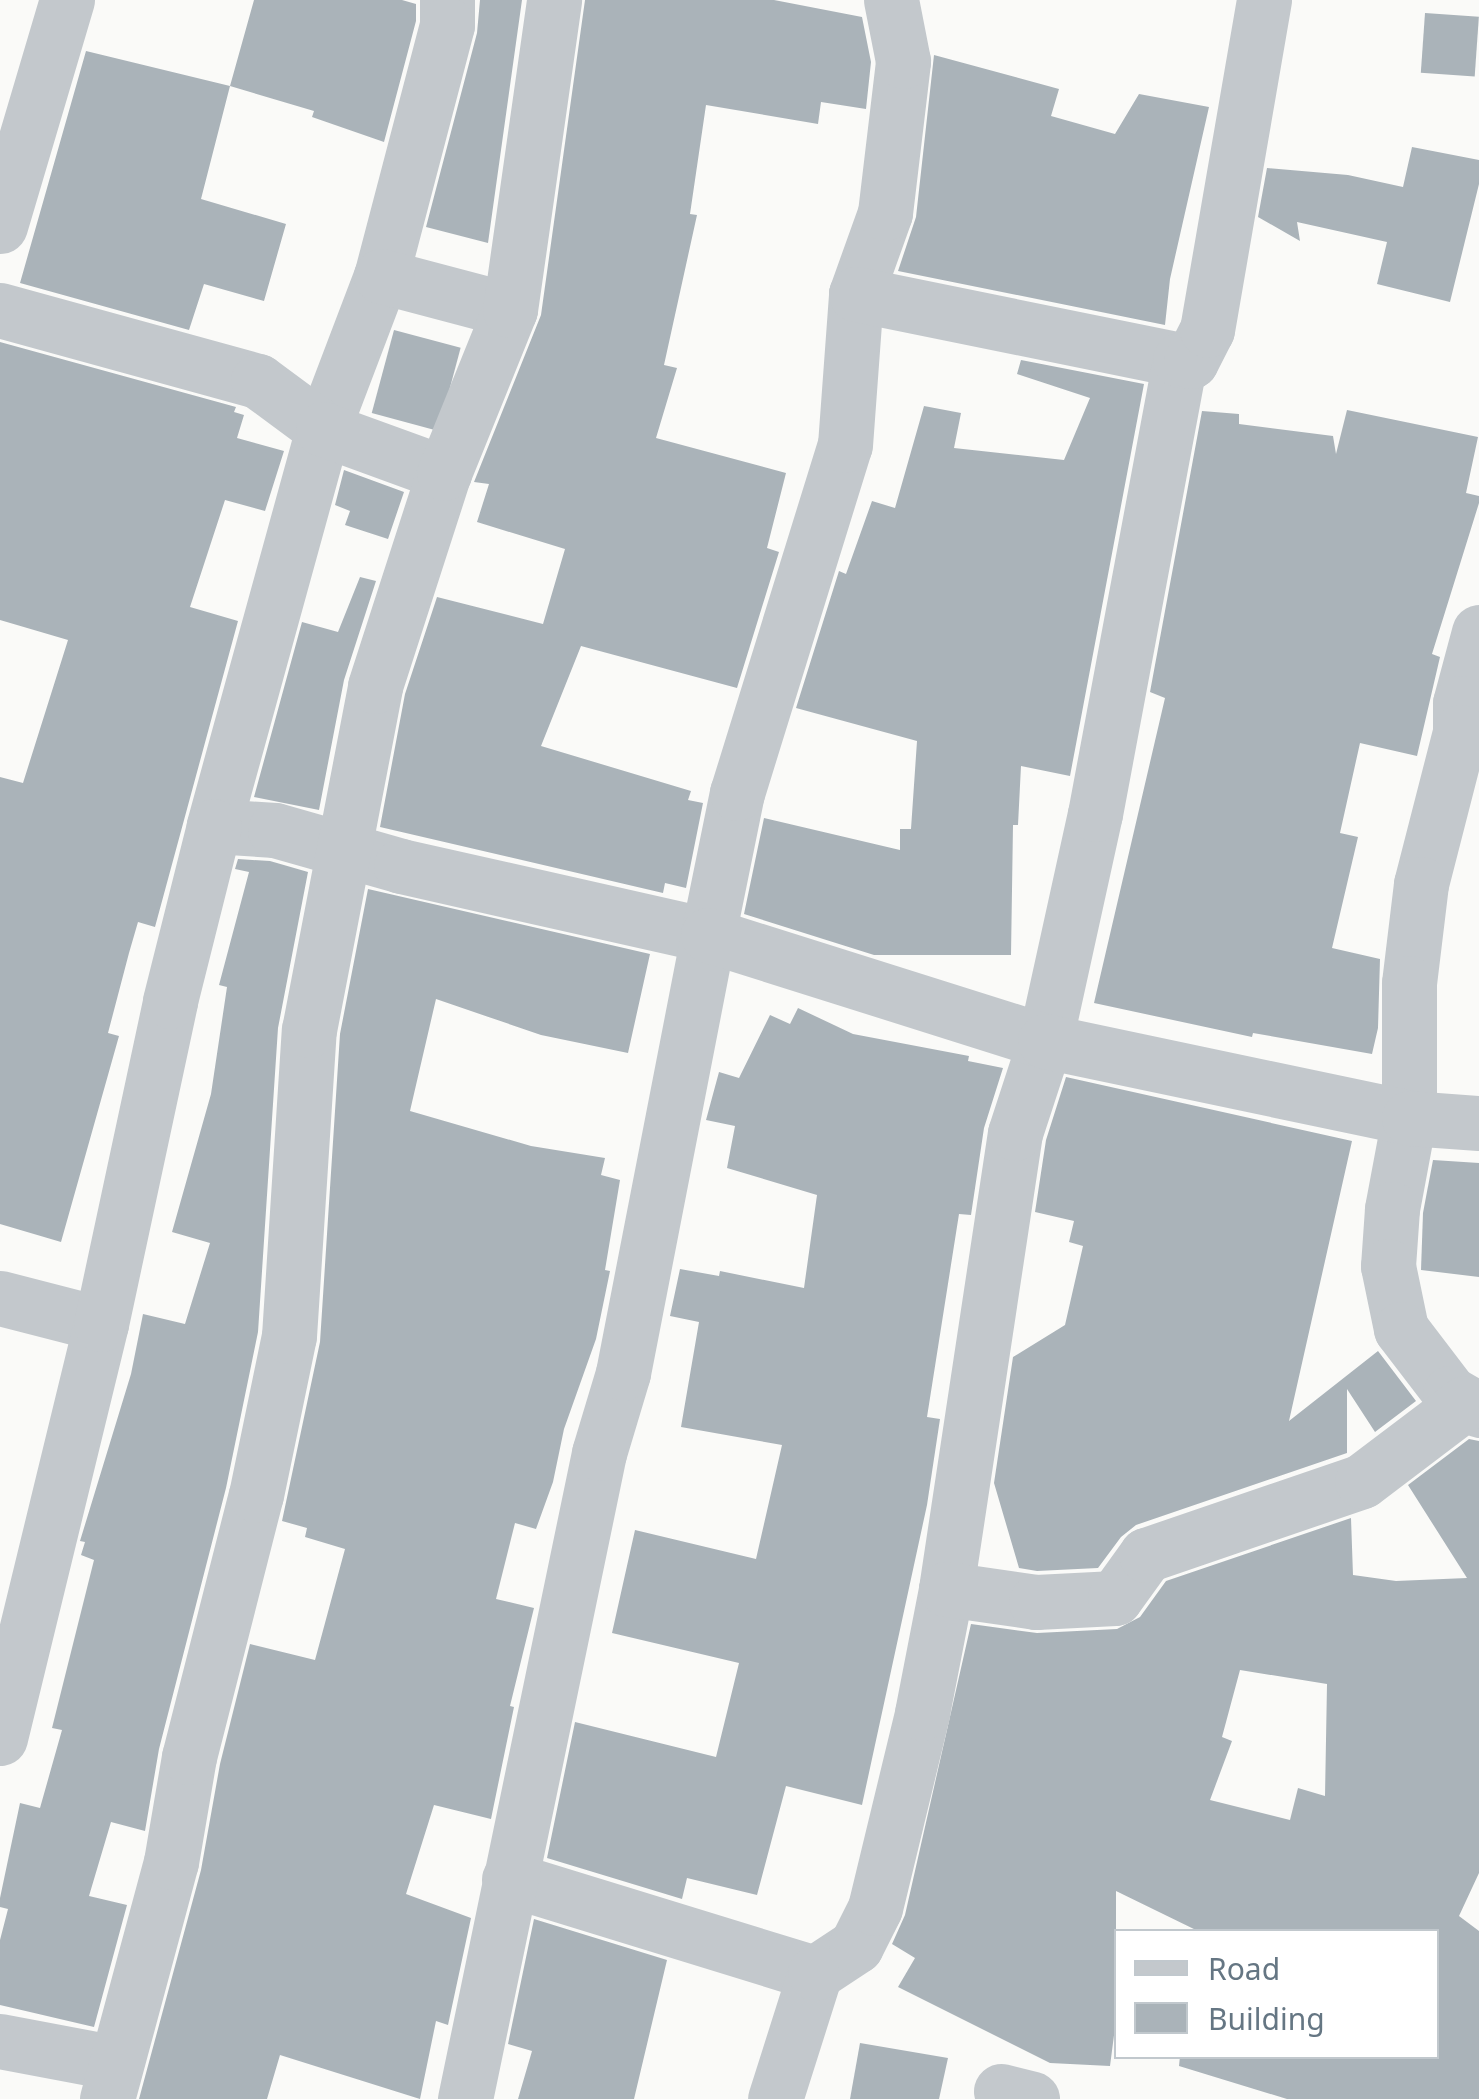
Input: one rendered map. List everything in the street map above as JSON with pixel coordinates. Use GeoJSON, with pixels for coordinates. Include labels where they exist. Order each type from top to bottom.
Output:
{"type":"FeatureCollection","features":[{"type":"Feature","properties":{"kind":"street"},"geometry":{"type":"LineString","coordinates":[[0,226],[66,0]]}},
{"type":"Feature","properties":{"kind":"street"},"geometry":{"type":"LineString","coordinates":[[0,1738],[101,1324],[170,1001],[214,826],[324,429],[381,276],[447,25],[448,0]]}},
{"type":"Feature","properties":{"kind":"street"},"geometry":{"type":"LineString","coordinates":[[0,2042],[111,2081],[172,1862],[189,1757],[256,1495],[289,1336],[309,1030],[376,686],[444,473],[510,310],[554,0]]}},
{"type":"Feature","properties":{"kind":"street"},"geometry":{"type":"LineString","coordinates":[[465,2099],[502,1934],[509,1879],[542,1741],[598,1453],[623,1373],[737,794],[846,444],[856,294],[885,213],[903,61],[891,0]]}},
{"type":"Feature","properties":{"kind":"street"},"geometry":{"type":"LineString","coordinates":[[856,294],[1191,361],[1207,330],[1264,0]]}},
{"type":"Feature","properties":{"kind":"street"},"geometry":{"type":"LineString","coordinates":[[381,276],[510,310]]}},
{"type":"Feature","properties":{"kind":"street"},"geometry":{"type":"LineString","coordinates":[[0,310],[258,381],[324,429],[444,473]]}},
{"type":"Feature","properties":{"kind":"street"},"geometry":{"type":"LineString","coordinates":[[775,2099],[815,1973],[856,1946],[875,1908],[922,1713],[946,1589],[1016,1133],[1045,1041],[1119,692],[1180,360]]}},
{"type":"Feature","properties":{"kind":"street"},"geometry":{"type":"LineString","coordinates":[[946,1589],[1036,1602],[1115,1598],[1146,1556],[1362,1481],[1472,1407],[1450,1393],[1401,1329],[1388,1266],[1392,1210],[1409,1118],[1409,983],[1421,884],[1470,737],[1460,703],[1479,632]]}},
{"type":"Feature","properties":{"kind":"street"},"geometry":{"type":"LineString","coordinates":[[214,826],[275,830],[498,889],[660,921],[1045,1041],[1409,1118],[1479,1124]]}},
{"type":"Feature","properties":{"kind":"street"},"geometry":{"type":"LineString","coordinates":[[0,1298],[101,1324]]}},
{"type":"Feature","properties":{"kind":"street"},"geometry":{"type":"LineString","coordinates":[[509,1879],[815,1973]]}},
{"type":"Feature","properties":{"kind":"building"},"geometry":{"type":"Polygon","coordinates":[[[254,0],[402,0],[416,4],[416,21],[384,142],[312,117],[314,111],[230,86],[254,0]]]}},
{"type":"Feature","properties":{"kind":"building"},"geometry":{"type":"Polygon","coordinates":[[[480,0],[522,0],[488,243],[426,227],[477,33],[480,0]]]}},
{"type":"Feature","properties":{"kind":"building"},"geometry":{"type":"Polygon","coordinates":[[[585,0],[774,0],[862,17],[871,62],[866,109],[821,102],[818,124],[706,105],[690,214],[697,215],[664,365],[677,368],[656,438],[786,473],[767,548],[779,552],[737,688],[581,646],[541,746],[691,791],[688,800],[703,803],[686,888],[665,883],[663,893],[380,827],[405,694],[437,597],[543,624],[565,549],[477,522],[489,484],[474,482],[541,315],[585,0]]]}},
{"type":"Feature","properties":{"kind":"building"},"geometry":{"type":"Polygon","coordinates":[[[1425,13],[1479,17],[1475,77],[1421,73],[1425,13]]]}},
{"type":"Feature","properties":{"kind":"building"},"geometry":{"type":"Polygon","coordinates":[[[86,51],[230,86],[201,199],[286,224],[264,301],[204,284],[189,330],[20,283],[86,51]]]}},
{"type":"Feature","properties":{"kind":"building"},"geometry":{"type":"Polygon","coordinates":[[[934,55],[1059,89],[1051,116],[1115,134],[1139,94],[1209,107],[1170,279],[1165,325],[898,271],[916,217],[934,55]]]}},
{"type":"Feature","properties":{"kind":"building"},"geometry":{"type":"Polygon","coordinates":[[[1412,147],[1479,160],[1479,184],[1450,302],[1377,284],[1387,242],[1297,222],[1300,241],[1258,217],[1267,168],[1348,175],[1403,187],[1412,147]]]}},
{"type":"Feature","properties":{"kind":"building"},"geometry":{"type":"Polygon","coordinates":[[[394,330],[461,348],[438,431],[372,413],[394,330]]]}},
{"type":"Feature","properties":{"kind":"building"},"geometry":{"type":"Polygon","coordinates":[[[0,342],[236,407],[234,412],[244,415],[237,438],[284,451],[265,511],[225,500],[190,607],[238,621],[155,927],[138,922],[129,953],[108,1033],[119,1036],[61,1242],[0,1224],[0,777],[23,783],[68,640],[0,620],[0,342]]]}},
{"type":"Feature","properties":{"kind":"building"},"geometry":{"type":"Polygon","coordinates":[[[1021,360],[1144,384],[1070,776],[1021,766],[1018,825],[1013,825],[1011,955],[874,955],[744,914],[764,818],[900,850],[900,829],[911,829],[917,741],[796,708],[839,571],[846,574],[872,501],[895,508],[924,406],[961,413],[954,448],[1064,460],[1090,398],[1017,374],[1021,360]]]}},
{"type":"Feature","properties":{"kind":"building"},"geometry":{"type":"Polygon","coordinates":[[[1347,410],[1478,437],[1466,493],[1479,496],[1479,503],[1432,654],[1440,657],[1417,756],[1360,743],[1340,833],[1358,837],[1332,948],[1380,959],[1378,1028],[1372,1054],[1253,1033],[1252,1037],[1094,1003],[1165,698],[1150,692],[1202,411],[1239,414],[1239,424],[1333,436],[1336,454],[1347,410]]]}},
{"type":"Feature","properties":{"kind":"building"},"geometry":{"type":"Polygon","coordinates":[[[344,470],[404,492],[388,539],[345,525],[350,511],[335,505],[344,470]]]}},
{"type":"Feature","properties":{"kind":"building"},"geometry":{"type":"Polygon","coordinates":[[[360,577],[376,581],[344,680],[319,810],[254,797],[302,622],[338,632],[360,577]]]}},
{"type":"Feature","properties":{"kind":"building"},"geometry":{"type":"Polygon","coordinates":[[[238,859],[270,861],[308,872],[278,1028],[258,1332],[226,1488],[159,1749],[145,1831],[111,1822],[89,1896],[127,1905],[94,2027],[0,2005],[0,1940],[8,1909],[0,1907],[0,1898],[20,1803],[40,1808],[62,1730],[52,1728],[94,1560],[81,1555],[85,1542],[80,1541],[131,1374],[143,1314],[185,1324],[210,1243],[172,1232],[211,1094],[227,987],[219,985],[249,872],[235,869],[238,859]]]}},
{"type":"Feature","properties":{"kind":"building"},"geometry":{"type":"Polygon","coordinates":[[[368,889],[650,954],[628,1053],[541,1035],[436,999],[410,1111],[531,1146],[605,1158],[601,1175],[620,1180],[605,1270],[610,1271],[596,1339],[564,1429],[553,1482],[536,1529],[515,1523],[496,1599],[534,1608],[510,1706],[514,1707],[491,1819],[434,1805],[406,1894],[471,1918],[448,2025],[436,2021],[420,2099],[280,2055],[267,2099],[139,2099],[201,1870],[220,1764],[250,1644],[315,1660],[345,1549],[305,1537],[307,1528],[282,1521],[320,1342],[340,1034],[368,889]]]}},
{"type":"Feature","properties":{"kind":"building"},"geometry":{"type":"Polygon","coordinates":[[[798,1008],[853,1034],[969,1056],[968,1061],[1003,1068],[984,1128],[971,1215],[959,1214],[927,1417],[940,1419],[927,1505],[862,1805],[786,1786],[757,1895],[687,1878],[682,1899],[547,1858],[575,1722],[716,1757],[739,1663],[612,1633],[635,1530],[756,1559],[782,1445],[681,1427],[699,1322],[670,1316],[680,1269],[719,1276],[720,1271],[804,1288],[817,1195],[727,1168],[735,1126],[706,1120],[719,1072],[739,1078],[770,1015],[790,1024],[798,1008]]]}},
{"type":"Feature","properties":{"kind":"building"},"geometry":{"type":"Polygon","coordinates":[[[1066,1077],[1352,1141],[1289,1421],[1378,1351],[1416,1401],[1375,1432],[1347,1389],[1347,1453],[1136,1525],[1121,1537],[1098,1568],[1037,1571],[1019,1568],[994,1483],[1013,1357],[1065,1325],[1083,1246],[1069,1242],[1074,1221],[1035,1212],[1046,1140],[1066,1077]]]}},
{"type":"Feature","properties":{"kind":"building"},"geometry":{"type":"Polygon","coordinates":[[[1433,1160],[1479,1163],[1479,1277],[1421,1270],[1423,1213],[1433,1160]]]}},
{"type":"Feature","properties":{"kind":"building"},"geometry":{"type":"Polygon","coordinates":[[[1469,1439],[1479,1441],[1479,1873],[1459,1916],[1479,1931],[1479,2099],[1287,2099],[1179,2066],[1180,2059],[1439,2059],[1439,1929],[1194,1929],[1116,1891],[1110,2066],[1050,2063],[898,1987],[915,1958],[892,1944],[905,1915],[971,1624],[1037,1633],[1117,1629],[1140,1617],[1166,1581],[1351,1518],[1353,1575],[1396,1581],[1467,1578],[1408,1485],[1469,1439]],[[1240,1670],[1222,1737],[1232,1741],[1210,1800],[1290,1820],[1298,1788],[1325,1796],[1327,1684],[1240,1670]]]}},
{"type":"Feature","properties":{"kind":"building"},"geometry":{"type":"Polygon","coordinates":[[[534,1919],[667,1960],[634,2099],[518,2099],[532,2051],[508,2044],[534,1919]]]}},
{"type":"Feature","properties":{"kind":"building"},"geometry":{"type":"Polygon","coordinates":[[[860,2043],[948,2058],[939,2099],[850,2099],[860,2043]]]}}]}
